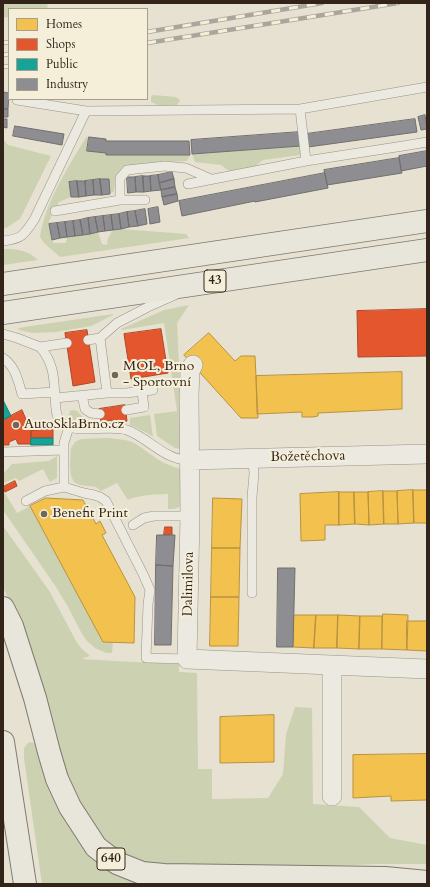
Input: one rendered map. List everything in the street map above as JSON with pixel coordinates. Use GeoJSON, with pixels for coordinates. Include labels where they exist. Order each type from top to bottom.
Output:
{"type":"FeatureCollection","features":[{"type":"Feature","properties":{"kind":"highway","name":"43"},"geometry":{"type":"LineString","coordinates":[[3,284],[427,221]]}},
{"type":"Feature","properties":{"kind":"highway","name":"43"},"geometry":{"type":"LineString","coordinates":[[3,313],[427,250]]}},
{"type":"Feature","properties":{"kind":"highway","name":"640"},"geometry":{"type":"LineString","coordinates":[[3,608],[12,626],[35,698],[49,752],[58,779],[70,807],[96,847],[117,863],[142,873],[164,875],[385,878],[427,882]]}},
{"type":"Feature","properties":{"kind":"highway"},"geometry":{"type":"LineString","coordinates":[[3,742],[25,884]]}},
{"type":"Feature","properties":{"kind":"street","name":"Dalimilova"},"geometry":{"type":"LineString","coordinates":[[187,659],[190,516],[189,395],[190,371],[193,365]]}},
{"type":"Feature","properties":{"kind":"street","name":"Božetěchova"},"geometry":{"type":"LineString","coordinates":[[190,460],[427,454]]}},
{"type":"Feature","properties":{"kind":"street"},"geometry":{"type":"LineString","coordinates":[[187,659],[427,669]]}},
{"type":"Feature","properties":{"kind":"street"},"geometry":{"type":"LineString","coordinates":[[332,666],[332,796]]}},
{"type":"Feature","properties":{"kind":"lane"},"geometry":{"type":"LineString","coordinates":[[17,100],[86,111],[300,109],[427,87]]}},
{"type":"Feature","properties":{"kind":"lane"},"geometry":{"type":"LineString","coordinates":[[300,109],[306,161]]}},
{"type":"Feature","properties":{"kind":"lane"},"geometry":{"type":"LineString","coordinates":[[3,241],[14,240],[24,234],[34,220],[86,111]]}},
{"type":"Feature","properties":{"kind":"lane"},"geometry":{"type":"LineString","coordinates":[[188,184],[306,161],[427,142]]}},
{"type":"Feature","properties":{"kind":"lane"},"geometry":{"type":"LineString","coordinates":[[120,200],[120,178],[127,170],[165,166],[179,167],[186,168],[211,179]]}},
{"type":"Feature","properties":{"kind":"lane"},"geometry":{"type":"LineString","coordinates":[[55,211],[120,200],[144,200]]}},
{"type":"Feature","properties":{"kind":"lane"},"geometry":{"type":"LineString","coordinates":[[88,340],[100,338],[117,323],[148,307],[204,283]]}},
{"type":"Feature","properties":{"kind":"lane"},"geometry":{"type":"LineString","coordinates":[[3,334],[40,347],[45,353],[53,372],[57,416],[64,424],[69,427],[79,428],[114,428],[126,430],[142,438],[167,455],[183,460],[190,460]]}},
{"type":"Feature","properties":{"kind":"lane"},"geometry":{"type":"LineString","coordinates":[[100,338],[107,393]]}},
{"type":"Feature","properties":{"kind":"lane"},"geometry":{"type":"LineString","coordinates":[[40,347],[67,343]]}},
{"type":"Feature","properties":{"kind":"lane"},"geometry":{"type":"LineString","coordinates":[[3,358],[7,360],[16,374],[22,394],[82,395],[142,392],[152,390]]}},
{"type":"Feature","properties":{"kind":"lane"},"geometry":{"type":"LineString","coordinates":[[126,410],[144,407],[142,392]]}},
{"type":"Feature","properties":{"kind":"lane"},"geometry":{"type":"LineString","coordinates":[[82,395],[85,409],[91,413],[100,414]]}},
{"type":"Feature","properties":{"kind":"lane"},"geometry":{"type":"LineString","coordinates":[[64,487],[64,443],[69,427]]}},
{"type":"Feature","properties":{"kind":"lane"},"geometry":{"type":"LineString","coordinates":[[3,452],[64,450]]}},
{"type":"Feature","properties":{"kind":"lane"},"geometry":{"type":"LineString","coordinates":[[252,593],[253,459]]}},
{"type":"Feature","properties":{"kind":"lane"},"geometry":{"type":"LineString","coordinates":[[26,501],[45,491],[64,487],[94,495],[106,501],[150,590],[146,658],[187,659]]}},
{"type":"Feature","properties":{"kind":"lane"},"geometry":{"type":"LineString","coordinates":[[133,525],[144,518],[154,516],[190,516]]}},
{"type":"Feature","properties":{"kind":"green space"},"geometry":{"type":"Polygon","coordinates":[[[3,3],[47,3],[48,8],[8,8],[8,17],[3,18],[3,3]]]}},
{"type":"Feature","properties":{"kind":"green space"},"geometry":{"type":"Polygon","coordinates":[[[153,95],[176,97],[180,100],[177,105],[160,106],[151,102],[151,97],[153,95]]]}},
{"type":"Feature","properties":{"kind":"green space"},"geometry":{"type":"Polygon","coordinates":[[[87,136],[87,151],[106,153],[106,155],[190,155],[187,161],[165,162],[119,172],[114,192],[110,193],[108,179],[69,182],[71,197],[59,202],[49,221],[53,243],[66,243],[67,237],[98,232],[102,244],[107,245],[108,238],[113,230],[121,229],[186,234],[189,238],[60,257],[44,243],[40,237],[52,198],[87,136]]]}},
{"type":"Feature","properties":{"kind":"green space"},"geometry":{"type":"Polygon","coordinates":[[[3,139],[8,145],[51,156],[20,219],[6,228],[3,228],[3,139]]]}},
{"type":"Feature","properties":{"kind":"green space"},"geometry":{"type":"Polygon","coordinates":[[[301,146],[302,150],[300,155],[263,160],[254,167],[229,171],[221,165],[195,162],[192,154],[301,146]]]}},
{"type":"Feature","properties":{"kind":"green space"},"geometry":{"type":"Polygon","coordinates":[[[3,249],[22,251],[30,254],[38,260],[3,265],[3,249]]]}},
{"type":"Feature","properties":{"kind":"green space"},"geometry":{"type":"Polygon","coordinates":[[[189,305],[177,323],[183,448],[181,449],[175,448],[157,436],[154,414],[177,411],[164,323],[121,329],[164,310],[189,305]]]}},
{"type":"Feature","properties":{"kind":"green space"},"geometry":{"type":"Polygon","coordinates":[[[113,314],[91,326],[56,332],[33,333],[19,330],[18,328],[113,314]]]}},
{"type":"Feature","properties":{"kind":"green space"},"geometry":{"type":"Polygon","coordinates":[[[70,411],[77,411],[88,420],[101,422],[101,424],[80,424],[75,422],[71,420],[69,416],[70,411]]]}},
{"type":"Feature","properties":{"kind":"green space"},"geometry":{"type":"Polygon","coordinates":[[[150,415],[153,437],[130,425],[130,418],[150,415]]]}},
{"type":"Feature","properties":{"kind":"green space"},"geometry":{"type":"Polygon","coordinates":[[[108,438],[132,442],[160,461],[184,470],[182,505],[168,509],[168,494],[143,496],[128,500],[117,483],[101,491],[96,487],[80,485],[74,482],[71,476],[70,466],[71,448],[75,442],[81,439],[108,438]]]}},
{"type":"Feature","properties":{"kind":"green space"},"geometry":{"type":"Polygon","coordinates":[[[57,456],[57,478],[50,482],[43,469],[19,481],[16,478],[3,483],[3,474],[12,464],[49,461],[57,456]]]}},
{"type":"Feature","properties":{"kind":"green space"},"geometry":{"type":"Polygon","coordinates":[[[3,490],[17,513],[30,506],[113,642],[112,653],[106,653],[95,648],[86,640],[56,587],[3,510],[3,490]]]}},
{"type":"Feature","properties":{"kind":"green space"},"geometry":{"type":"Polygon","coordinates":[[[3,526],[50,592],[76,641],[90,656],[82,659],[179,664],[179,672],[197,673],[198,769],[212,769],[212,799],[268,798],[283,774],[286,734],[295,707],[312,708],[313,804],[359,807],[390,838],[427,845],[427,864],[375,864],[291,868],[179,866],[150,863],[120,852],[102,837],[77,800],[64,770],[30,647],[21,623],[3,588],[3,526]]]}},
{"type":"Feature","properties":{"kind":"green space"},"geometry":{"type":"Polygon","coordinates":[[[29,742],[34,743],[38,747],[84,846],[174,884],[42,884],[24,758],[24,748],[29,742]]]}},
{"type":"Feature","properties":{"kind":"building: Homes"},"geometry":{"type":"Polygon","coordinates":[[[209,333],[235,361],[241,356],[255,356],[258,418],[241,418],[184,355],[209,333]]]}},
{"type":"Feature","properties":{"kind":"building: Homes"},"geometry":{"type":"Polygon","coordinates":[[[402,372],[402,409],[318,413],[318,416],[313,417],[302,417],[302,412],[257,414],[256,376],[402,372]]]}},
{"type":"Feature","properties":{"kind":"building: Homes"},"geometry":{"type":"Polygon","coordinates":[[[413,490],[414,523],[398,524],[397,491],[413,490]]]}},
{"type":"Feature","properties":{"kind":"building: Homes"},"geometry":{"type":"Polygon","coordinates":[[[413,490],[427,490],[427,523],[414,523],[413,490]]]}},
{"type":"Feature","properties":{"kind":"building: Homes"},"geometry":{"type":"Polygon","coordinates":[[[383,491],[397,491],[398,524],[384,524],[383,491]]]}},
{"type":"Feature","properties":{"kind":"building: Homes"},"geometry":{"type":"Polygon","coordinates":[[[383,491],[384,524],[369,525],[368,492],[383,491]]]}},
{"type":"Feature","properties":{"kind":"building: Homes"},"geometry":{"type":"Polygon","coordinates":[[[339,492],[339,525],[325,525],[325,540],[301,541],[300,494],[339,492]]]}},
{"type":"Feature","properties":{"kind":"building: Homes"},"geometry":{"type":"Polygon","coordinates":[[[339,492],[354,492],[355,524],[339,525],[339,492]]]}},
{"type":"Feature","properties":{"kind":"building: Homes"},"geometry":{"type":"Polygon","coordinates":[[[354,492],[368,492],[369,525],[355,524],[354,492]]]}},
{"type":"Feature","properties":{"kind":"building: Homes"},"geometry":{"type":"Polygon","coordinates":[[[46,498],[83,500],[96,524],[100,521],[106,533],[102,535],[135,597],[134,643],[103,642],[30,506],[46,498]]]}},
{"type":"Feature","properties":{"kind":"building: Homes"},"geometry":{"type":"Polygon","coordinates":[[[213,498],[242,499],[240,548],[212,548],[213,498]]]}},
{"type":"Feature","properties":{"kind":"building: Homes"},"geometry":{"type":"Polygon","coordinates":[[[212,548],[240,548],[239,597],[211,597],[212,548]]]}},
{"type":"Feature","properties":{"kind":"building: Homes"},"geometry":{"type":"Polygon","coordinates":[[[211,597],[239,597],[238,646],[210,646],[211,597]]]}},
{"type":"Feature","properties":{"kind":"building: Homes"},"geometry":{"type":"Polygon","coordinates":[[[383,614],[408,615],[407,650],[382,649],[383,614]]]}},
{"type":"Feature","properties":{"kind":"building: Homes"},"geometry":{"type":"Polygon","coordinates":[[[294,615],[316,615],[314,648],[293,647],[294,615]]]}},
{"type":"Feature","properties":{"kind":"building: Homes"},"geometry":{"type":"Polygon","coordinates":[[[316,615],[338,615],[337,648],[314,648],[316,615]]]}},
{"type":"Feature","properties":{"kind":"building: Homes"},"geometry":{"type":"Polygon","coordinates":[[[338,615],[360,616],[359,649],[337,648],[338,615]]]}},
{"type":"Feature","properties":{"kind":"building: Homes"},"geometry":{"type":"Polygon","coordinates":[[[360,616],[382,616],[382,649],[359,649],[360,616]]]}},
{"type":"Feature","properties":{"kind":"building: Homes"},"geometry":{"type":"Polygon","coordinates":[[[407,621],[427,621],[427,651],[407,650],[407,621]]]}},
{"type":"Feature","properties":{"kind":"building: Homes"},"geometry":{"type":"Polygon","coordinates":[[[274,715],[274,762],[220,763],[220,717],[274,715]]]}},
{"type":"Feature","properties":{"kind":"building: Homes"},"geometry":{"type":"Polygon","coordinates":[[[427,754],[427,800],[391,801],[391,796],[353,798],[353,755],[427,754]]]}},
{"type":"Feature","properties":{"kind":"building: Shops"},"geometry":{"type":"Polygon","coordinates":[[[427,309],[427,356],[358,357],[357,311],[427,309]]]}},
{"type":"Feature","properties":{"kind":"building: Shops"},"geometry":{"type":"Polygon","coordinates":[[[161,329],[168,373],[131,379],[124,334],[161,329]]]}},
{"type":"Feature","properties":{"kind":"building: Shops"},"geometry":{"type":"Polygon","coordinates":[[[87,330],[95,382],[73,386],[65,333],[87,330]]]}},
{"type":"Feature","properties":{"kind":"building: Shops"},"geometry":{"type":"Polygon","coordinates":[[[125,405],[127,421],[117,423],[112,422],[112,420],[101,422],[99,409],[125,405]]]}},
{"type":"Feature","properties":{"kind":"building: Shops","name":"AutoSklaBrno.cz"},"geometry":{"type":"Polygon","coordinates":[[[22,410],[31,431],[31,444],[18,444],[16,439],[9,442],[9,445],[3,445],[3,420],[22,410]]]}},
{"type":"Feature","properties":{"kind":"building: Shops"},"geometry":{"type":"Polygon","coordinates":[[[53,430],[53,438],[31,438],[31,431],[53,430]]]}},
{"type":"Feature","properties":{"kind":"building: Shops"},"geometry":{"type":"Polygon","coordinates":[[[15,481],[17,486],[5,492],[3,487],[15,481]]]}},
{"type":"Feature","properties":{"kind":"building: Shops"},"geometry":{"type":"Polygon","coordinates":[[[165,527],[172,527],[172,535],[164,535],[165,527]]]}},
{"type":"Feature","properties":{"kind":"building: Public"},"geometry":{"type":"Polygon","coordinates":[[[3,400],[11,416],[3,420],[3,400]]]}},
{"type":"Feature","properties":{"kind":"building: Public"},"geometry":{"type":"Polygon","coordinates":[[[31,438],[53,438],[53,445],[31,445],[31,438]]]}},
{"type":"Feature","properties":{"kind":"building: Industry"},"geometry":{"type":"Polygon","coordinates":[[[3,92],[8,93],[9,100],[8,109],[3,109],[3,92]]]}},
{"type":"Feature","properties":{"kind":"building: Industry"},"geometry":{"type":"Polygon","coordinates":[[[3,109],[8,109],[8,117],[3,117],[3,109]]]}},
{"type":"Feature","properties":{"kind":"building: Industry"},"geometry":{"type":"Polygon","coordinates":[[[425,115],[427,129],[421,130],[418,117],[425,115]]]}},
{"type":"Feature","properties":{"kind":"building: Industry"},"geometry":{"type":"Polygon","coordinates":[[[3,119],[7,119],[7,128],[3,127],[3,119]]]}},
{"type":"Feature","properties":{"kind":"building: Industry"},"geometry":{"type":"Polygon","coordinates":[[[415,119],[417,132],[308,147],[306,134],[415,119]]]}},
{"type":"Feature","properties":{"kind":"building: Industry"},"geometry":{"type":"Polygon","coordinates":[[[15,126],[64,134],[62,145],[13,136],[15,126]]]}},
{"type":"Feature","properties":{"kind":"building: Industry"},"geometry":{"type":"Polygon","coordinates":[[[300,132],[301,146],[192,154],[191,140],[300,132]]]}},
{"type":"Feature","properties":{"kind":"building: Industry"},"geometry":{"type":"Polygon","coordinates":[[[89,137],[106,139],[106,141],[189,141],[190,155],[106,155],[106,153],[87,151],[89,137]]]}},
{"type":"Feature","properties":{"kind":"building: Industry"},"geometry":{"type":"Polygon","coordinates":[[[427,151],[427,166],[401,171],[399,156],[427,151]]]}},
{"type":"Feature","properties":{"kind":"building: Industry"},"geometry":{"type":"Polygon","coordinates":[[[399,158],[402,173],[327,185],[324,170],[399,158]]]}},
{"type":"Feature","properties":{"kind":"building: Industry"},"geometry":{"type":"Polygon","coordinates":[[[172,172],[174,179],[159,183],[158,175],[172,172]]]}},
{"type":"Feature","properties":{"kind":"building: Industry"},"geometry":{"type":"Polygon","coordinates":[[[325,173],[328,188],[182,216],[179,201],[325,173]]]}},
{"type":"Feature","properties":{"kind":"building: Industry"},"geometry":{"type":"Polygon","coordinates":[[[158,175],[161,190],[151,191],[150,176],[158,175]]]}},
{"type":"Feature","properties":{"kind":"building: Industry"},"geometry":{"type":"Polygon","coordinates":[[[143,176],[150,176],[151,191],[144,192],[143,176]]]}},
{"type":"Feature","properties":{"kind":"building: Industry"},"geometry":{"type":"Polygon","coordinates":[[[143,176],[144,192],[136,192],[135,177],[143,176]]]}},
{"type":"Feature","properties":{"kind":"building: Industry"},"geometry":{"type":"Polygon","coordinates":[[[127,177],[135,177],[136,192],[128,193],[127,177]]]}},
{"type":"Feature","properties":{"kind":"building: Industry"},"geometry":{"type":"Polygon","coordinates":[[[100,179],[109,179],[110,194],[102,195],[100,179]]]}},
{"type":"Feature","properties":{"kind":"building: Industry"},"geometry":{"type":"Polygon","coordinates":[[[100,179],[102,195],[94,195],[93,180],[100,179]]]}},
{"type":"Feature","properties":{"kind":"building: Industry"},"geometry":{"type":"Polygon","coordinates":[[[174,179],[175,187],[161,190],[159,183],[174,179]]]}},
{"type":"Feature","properties":{"kind":"building: Industry"},"geometry":{"type":"Polygon","coordinates":[[[93,180],[94,195],[86,196],[85,181],[93,180]]]}},
{"type":"Feature","properties":{"kind":"building: Industry"},"geometry":{"type":"Polygon","coordinates":[[[77,181],[79,197],[71,197],[69,182],[77,181]]]}},
{"type":"Feature","properties":{"kind":"building: Industry"},"geometry":{"type":"Polygon","coordinates":[[[77,181],[85,181],[86,196],[79,197],[77,181]]]}},
{"type":"Feature","properties":{"kind":"building: Industry"},"geometry":{"type":"Polygon","coordinates":[[[175,187],[177,194],[162,197],[161,190],[175,187]]]}},
{"type":"Feature","properties":{"kind":"building: Industry"},"geometry":{"type":"Polygon","coordinates":[[[177,194],[178,201],[164,205],[162,197],[177,194]]]}},
{"type":"Feature","properties":{"kind":"building: Industry"},"geometry":{"type":"Polygon","coordinates":[[[158,207],[160,222],[150,224],[148,209],[158,207]]]}},
{"type":"Feature","properties":{"kind":"building: Industry"},"geometry":{"type":"Polygon","coordinates":[[[145,209],[147,224],[138,226],[135,211],[145,209]]]}},
{"type":"Feature","properties":{"kind":"building: Industry"},"geometry":{"type":"Polygon","coordinates":[[[135,211],[138,226],[129,227],[127,212],[135,211]]]}},
{"type":"Feature","properties":{"kind":"building: Industry"},"geometry":{"type":"Polygon","coordinates":[[[127,212],[129,227],[121,229],[119,214],[127,212]]]}},
{"type":"Feature","properties":{"kind":"building: Industry"},"geometry":{"type":"Polygon","coordinates":[[[119,214],[121,229],[113,230],[111,215],[119,214]]]}},
{"type":"Feature","properties":{"kind":"building: Industry"},"geometry":{"type":"Polygon","coordinates":[[[111,215],[113,230],[105,231],[103,216],[111,215]]]}},
{"type":"Feature","properties":{"kind":"building: Industry"},"geometry":{"type":"Polygon","coordinates":[[[103,216],[105,231],[98,232],[95,217],[103,216]]]}},
{"type":"Feature","properties":{"kind":"building: Industry"},"geometry":{"type":"Polygon","coordinates":[[[95,217],[98,232],[90,234],[88,218],[95,217]]]}},
{"type":"Feature","properties":{"kind":"building: Industry"},"geometry":{"type":"Polygon","coordinates":[[[88,218],[90,234],[83,235],[80,220],[88,218]]]}},
{"type":"Feature","properties":{"kind":"building: Industry"},"geometry":{"type":"Polygon","coordinates":[[[80,220],[83,235],[75,236],[73,221],[80,220]]]}},
{"type":"Feature","properties":{"kind":"building: Industry"},"geometry":{"type":"Polygon","coordinates":[[[73,221],[75,236],[67,237],[65,222],[73,221]]]}},
{"type":"Feature","properties":{"kind":"building: Industry"},"geometry":{"type":"Polygon","coordinates":[[[65,222],[67,237],[60,238],[57,223],[65,222]]]}},
{"type":"Feature","properties":{"kind":"building: Industry"},"geometry":{"type":"Polygon","coordinates":[[[57,223],[60,238],[52,240],[49,224],[57,223]]]}},
{"type":"Feature","properties":{"kind":"building: Industry"},"geometry":{"type":"Polygon","coordinates":[[[157,535],[175,535],[173,566],[156,565],[157,535]]]}},
{"type":"Feature","properties":{"kind":"building: Industry"},"geometry":{"type":"Polygon","coordinates":[[[156,565],[173,566],[171,645],[155,645],[156,565]]]}},
{"type":"Feature","properties":{"kind":"building: Industry"},"geometry":{"type":"Polygon","coordinates":[[[278,568],[295,568],[293,647],[277,647],[278,568]]]}},
{"type":"Feature","properties":{"kind":"railway"},"geometry":{"type":"LineString","coordinates":[[148,32],[322,3]]}},
{"type":"Feature","properties":{"kind":"railway"},"geometry":{"type":"LineString","coordinates":[[148,43],[398,3]]}},
{"type":"Feature","properties":{"kind":"railway"},"geometry":{"type":"LineString","coordinates":[[3,43],[8,42]]}},
{"type":"Feature","properties":{"kind":"railway"},"geometry":{"type":"LineString","coordinates":[[3,55],[8,54]]}},
{"type":"Feature","properties":{"kind":"railway"},"geometry":{"type":"LineString","coordinates":[[3,67],[8,66]]}},
{"type":"Feature","properties":{"kind":"place","name":"MOL, Brno - Sportovní"},"geometry":{"type":"Point","coordinates":[115,375]}},
{"type":"Feature","properties":{"kind":"place","name":"AutoSklaBrno.cz"},"geometry":{"type":"Point","coordinates":[16,425]}},
{"type":"Feature","properties":{"kind":"place","name":"Benefit Print"},"geometry":{"type":"Point","coordinates":[44,514]}}]}
